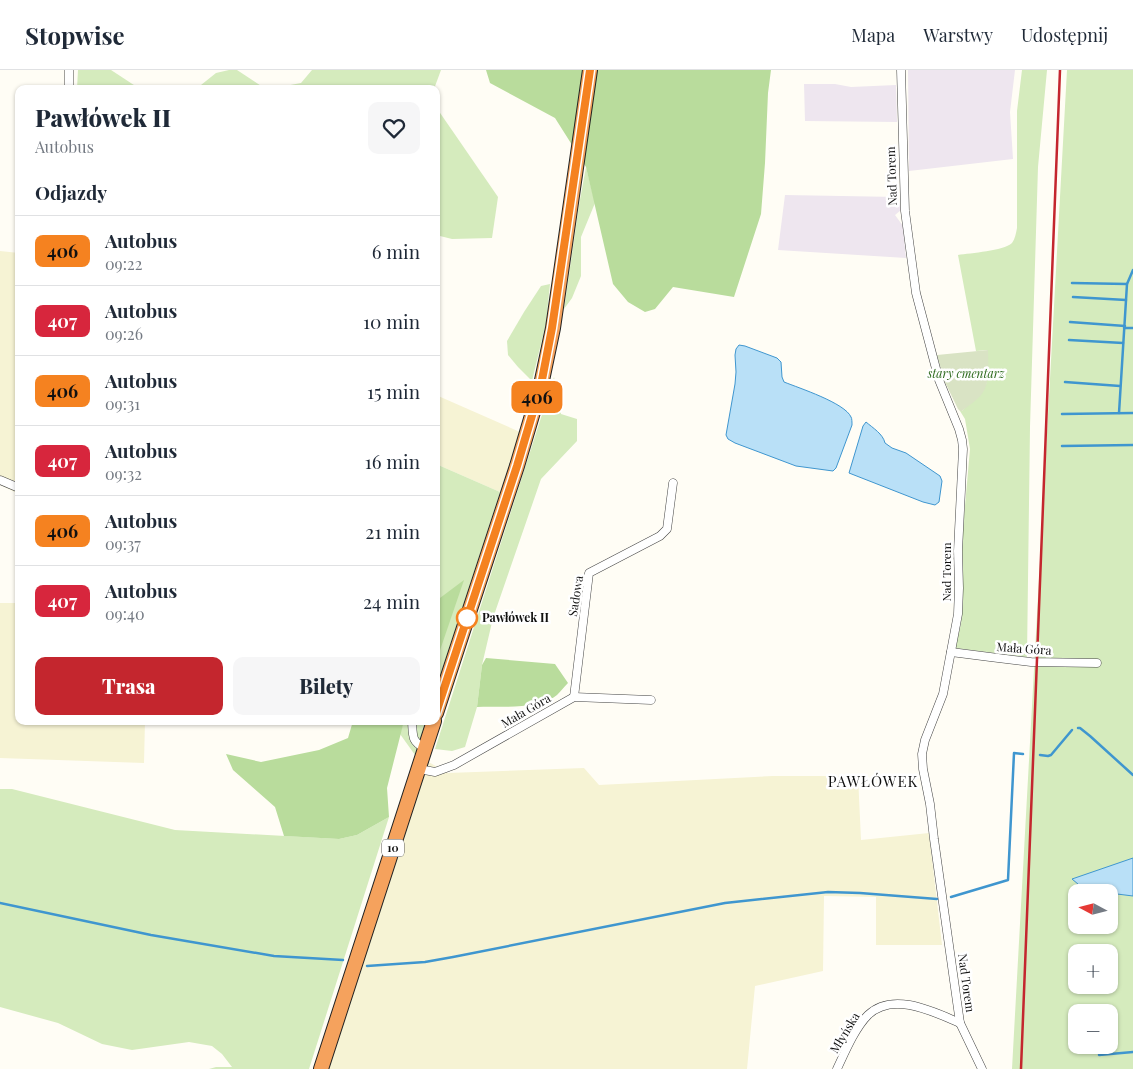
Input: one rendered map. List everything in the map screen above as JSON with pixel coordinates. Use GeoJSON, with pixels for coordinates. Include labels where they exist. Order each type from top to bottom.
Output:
{"type":"FeatureCollection","features":[{"type":"Feature","properties":{"kind":"highway"},"geometry":{"type":"LineString","coordinates":[[440,701],[517,466],[541,385],[552,328],[590,70]]}},
{"type":"Feature","properties":{"kind":"highway","name":"10"},"geometry":{"type":"LineString","coordinates":[[322,1069],[433,725]]}},
{"type":"Feature","properties":{"kind":"street"},"geometry":{"type":"LineString","coordinates":[[68,85],[69,70]]}},
{"type":"Feature","properties":{"kind":"street","name":"Nad Torem"},"geometry":{"type":"LineString","coordinates":[[901,70],[905,212],[916,294],[939,380],[959,429],[963,448],[958,551],[958,614],[943,694],[925,740],[922,754],[923,770],[930,804],[960,1023],[982,1069]]}},
{"type":"Feature","properties":{"kind":"street"},"geometry":{"type":"LineString","coordinates":[[0,480],[15,486]]}},
{"type":"Feature","properties":{"kind":"street","name":"Sadowa"},"geometry":{"type":"LineString","coordinates":[[574,696],[590,573],[660,536],[667,529],[673,483]]}},
{"type":"Feature","properties":{"kind":"street","name":"Mała Góra"},"geometry":{"type":"LineString","coordinates":[[951,652],[1031,662],[1097,663]]}},
{"type":"Feature","properties":{"kind":"street"},"geometry":{"type":"LineString","coordinates":[[574,696],[651,700]]}},
{"type":"Feature","properties":{"kind":"street","name":"Mała Góra"},"geometry":{"type":"LineString","coordinates":[[419,769],[435,772],[454,765],[574,696]]}},
{"type":"Feature","properties":{"kind":"street"},"geometry":{"type":"LineString","coordinates":[[412,725],[413,738],[425,748]]}},
{"type":"Feature","properties":{"kind":"street","name":"Młyńska"},"geometry":{"type":"LineString","coordinates":[[837,1069],[860,1025],[869,1014],[880,1008],[892,1005],[920,1007],[960,1023]]}},
{"type":"Feature","properties":{"kind":"shaded area"},"geometry":{"type":"Polygon","coordinates":[[[908,70],[1015,70],[1010,112],[1013,159],[909,171],[908,70]]]}},
{"type":"Feature","properties":{"kind":"shaded area"},"geometry":{"type":"Polygon","coordinates":[[[804,84],[835,84],[851,87],[896,85],[897,122],[805,121],[804,84]]]}},
{"type":"Feature","properties":{"kind":"shaded area"},"geometry":{"type":"Polygon","coordinates":[[[785,195],[898,197],[901,210],[895,215],[903,226],[906,258],[778,250],[785,195]]]}},
{"type":"Feature","properties":{"kind":"shaded area"},"geometry":{"type":"Polygon","coordinates":[[[0,251],[15,253],[15,492],[0,485],[0,251]]]}},
{"type":"Feature","properties":{"kind":"shaded area"},"geometry":{"type":"Polygon","coordinates":[[[440,397],[520,432],[500,492],[440,466],[440,397]]]}},
{"type":"Feature","properties":{"kind":"shaded area"},"geometry":{"type":"Polygon","coordinates":[[[0,603],[15,603],[15,725],[145,725],[144,763],[0,758],[0,603]]]}},
{"type":"Feature","properties":{"kind":"shaded area"},"geometry":{"type":"Polygon","coordinates":[[[425,760],[448,773],[584,768],[599,785],[773,776],[858,776],[861,840],[929,833],[942,945],[876,945],[876,897],[824,896],[823,971],[755,986],[747,1069],[328,1069],[425,760]]]}},
{"type":"Feature","properties":{"kind":"green space"},"geometry":{"type":"Polygon","coordinates":[[[78,70],[111,70],[134,85],[77,85],[78,70]]]}},
{"type":"Feature","properties":{"kind":"green space"},"geometry":{"type":"Polygon","coordinates":[[[237,70],[260,85],[201,85],[216,73],[237,70]]]}},
{"type":"Feature","properties":{"kind":"green space"},"geometry":{"type":"Polygon","coordinates":[[[312,70],[441,70],[435,85],[290,85],[301,83],[312,70]]]}},
{"type":"Feature","properties":{"kind":"green space"},"geometry":{"type":"Polygon","coordinates":[[[486,70],[771,70],[761,214],[734,297],[673,287],[655,309],[645,312],[628,302],[613,284],[586,167],[555,118],[490,83],[486,70]]]}},
{"type":"Feature","properties":{"kind":"green space"},"geometry":{"type":"Polygon","coordinates":[[[1022,70],[1047,70],[1038,167],[1030,427],[1027,657],[955,648],[961,624],[963,595],[962,540],[970,449],[965,419],[960,411],[986,385],[988,369],[988,350],[976,351],[958,255],[1002,248],[1012,243],[1015,238],[1017,228],[1017,111],[1022,70]]]}},
{"type":"Feature","properties":{"kind":"green space"},"geometry":{"type":"Polygon","coordinates":[[[1067,70],[1133,70],[1133,1069],[1012,1069],[1067,70]]]}},
{"type":"Feature","properties":{"kind":"green space"},"geometry":{"type":"Polygon","coordinates":[[[440,113],[498,197],[492,238],[452,239],[440,236],[440,113]]]}},
{"type":"Feature","properties":{"kind":"green space"},"geometry":{"type":"Polygon","coordinates":[[[586,167],[595,203],[581,237],[581,276],[572,298],[564,309],[579,205],[586,167]]]}},
{"type":"Feature","properties":{"kind":"green space"},"geometry":{"type":"Polygon","coordinates":[[[550,284],[546,323],[532,381],[508,355],[507,341],[541,286],[550,284]]]}},
{"type":"Feature","properties":{"kind":"green space","name":"stary cmentarz"},"geometry":{"type":"Polygon","coordinates":[[[988,350],[988,373],[984,390],[977,399],[960,411],[944,380],[937,355],[988,350]]]}},
{"type":"Feature","properties":{"kind":"green space"},"geometry":{"type":"Polygon","coordinates":[[[554,377],[561,414],[577,419],[577,441],[541,479],[493,618],[482,665],[477,707],[465,747],[452,751],[435,749],[554,377]]]}},
{"type":"Feature","properties":{"kind":"green space"},"geometry":{"type":"Polygon","coordinates":[[[440,466],[500,492],[440,676],[440,466]]]}},
{"type":"Feature","properties":{"kind":"green space"},"geometry":{"type":"Polygon","coordinates":[[[464,580],[440,650],[440,598],[464,580]]]}},
{"type":"Feature","properties":{"kind":"green space"},"geometry":{"type":"Polygon","coordinates":[[[486,658],[555,664],[568,683],[557,695],[540,703],[519,706],[477,707],[482,665],[486,658]]]}},
{"type":"Feature","properties":{"kind":"green space"},"geometry":{"type":"Polygon","coordinates":[[[352,725],[403,725],[387,788],[389,817],[357,835],[339,839],[284,836],[275,807],[233,770],[226,754],[261,762],[319,750],[348,738],[352,725]]]}},
{"type":"Feature","properties":{"kind":"green space"},"geometry":{"type":"Polygon","coordinates":[[[403,725],[425,725],[415,755],[400,734],[403,725]]]}},
{"type":"Feature","properties":{"kind":"green space"},"geometry":{"type":"Polygon","coordinates":[[[0,789],[12,789],[175,830],[339,839],[357,835],[389,817],[309,1069],[209,1069],[232,1067],[222,1054],[212,1046],[189,1042],[132,1050],[102,1044],[58,1023],[0,1007],[0,789]]]}},
{"type":"Feature","properties":{"kind":"water"},"geometry":{"type":"Polygon","coordinates":[[[739,345],[777,358],[781,362],[784,382],[831,401],[840,406],[851,417],[852,425],[836,468],[833,471],[796,466],[728,439],[726,435],[736,372],[735,355],[739,345]]]}},
{"type":"Feature","properties":{"kind":"water"},"geometry":{"type":"Polygon","coordinates":[[[866,422],[880,434],[885,443],[892,448],[906,453],[940,476],[942,481],[939,502],[935,505],[923,502],[849,473],[863,426],[866,422]]]}},
{"type":"Feature","properties":{"kind":"water"},"geometry":{"type":"Polygon","coordinates":[[[1133,858],[1133,896],[1118,894],[1118,884],[1078,884],[1072,879],[1133,858]]]}},
{"type":"Feature","properties":{"kind":"waterway"},"geometry":{"type":"LineString","coordinates":[[1119,413],[1127,284],[1133,270]]}},
{"type":"Feature","properties":{"kind":"waterway"},"geometry":{"type":"LineString","coordinates":[[1072,283],[1127,284]]}},
{"type":"Feature","properties":{"kind":"waterway"},"geometry":{"type":"LineString","coordinates":[[1073,297],[1126,300]]}},
{"type":"Feature","properties":{"kind":"waterway"},"geometry":{"type":"LineString","coordinates":[[1070,322],[1125,326]]}},
{"type":"Feature","properties":{"kind":"waterway"},"geometry":{"type":"LineString","coordinates":[[1124,328],[1133,328]]}},
{"type":"Feature","properties":{"kind":"waterway"},"geometry":{"type":"LineString","coordinates":[[1069,340],[1123,343]]}},
{"type":"Feature","properties":{"kind":"waterway"},"geometry":{"type":"LineString","coordinates":[[1065,382],[1120,386]]}},
{"type":"Feature","properties":{"kind":"waterway"},"geometry":{"type":"LineString","coordinates":[[1062,414],[1133,413]]}},
{"type":"Feature","properties":{"kind":"waterway"},"geometry":{"type":"LineString","coordinates":[[1062,446],[1133,445]]}},
{"type":"Feature","properties":{"kind":"waterway"},"geometry":{"type":"LineString","coordinates":[[1078,728],[1090,736],[1133,775]]}},
{"type":"Feature","properties":{"kind":"waterway"},"geometry":{"type":"LineString","coordinates":[[1040,755],[1051,755],[1072,730]]}},
{"type":"Feature","properties":{"kind":"waterway"},"geometry":{"type":"LineString","coordinates":[[951,897],[1008,880],[1014,753],[1023,754]]}},
{"type":"Feature","properties":{"kind":"waterway"},"geometry":{"type":"LineString","coordinates":[[367,966],[425,962],[725,903],[828,892],[937,899]]}},
{"type":"Feature","properties":{"kind":"waterway"},"geometry":{"type":"LineString","coordinates":[[0,903],[151,935],[274,956],[343,960]]}},
{"type":"Feature","properties":{"kind":"waterway"},"geometry":{"type":"LineString","coordinates":[[1099,1055],[1133,1052]]}},
{"type":"Feature","properties":{"kind":"railway"},"geometry":{"type":"LineString","coordinates":[[1021,1069],[1060,70]]}},
{"type":"Feature","properties":{"kind":"bus line","name":"406"},"geometry":{"type":"LineString","coordinates":[[440,701],[517,466],[541,385],[552,328],[590,70]]}},
{"type":"Feature","properties":{"kind":"place","name":"Pawłówek II"},"geometry":{"type":"Point","coordinates":[467,618]}},
{"type":"Feature","properties":{"kind":"district","name":"PAWŁÓWEK"},"geometry":{"type":"Point","coordinates":[873,782]}}]}
